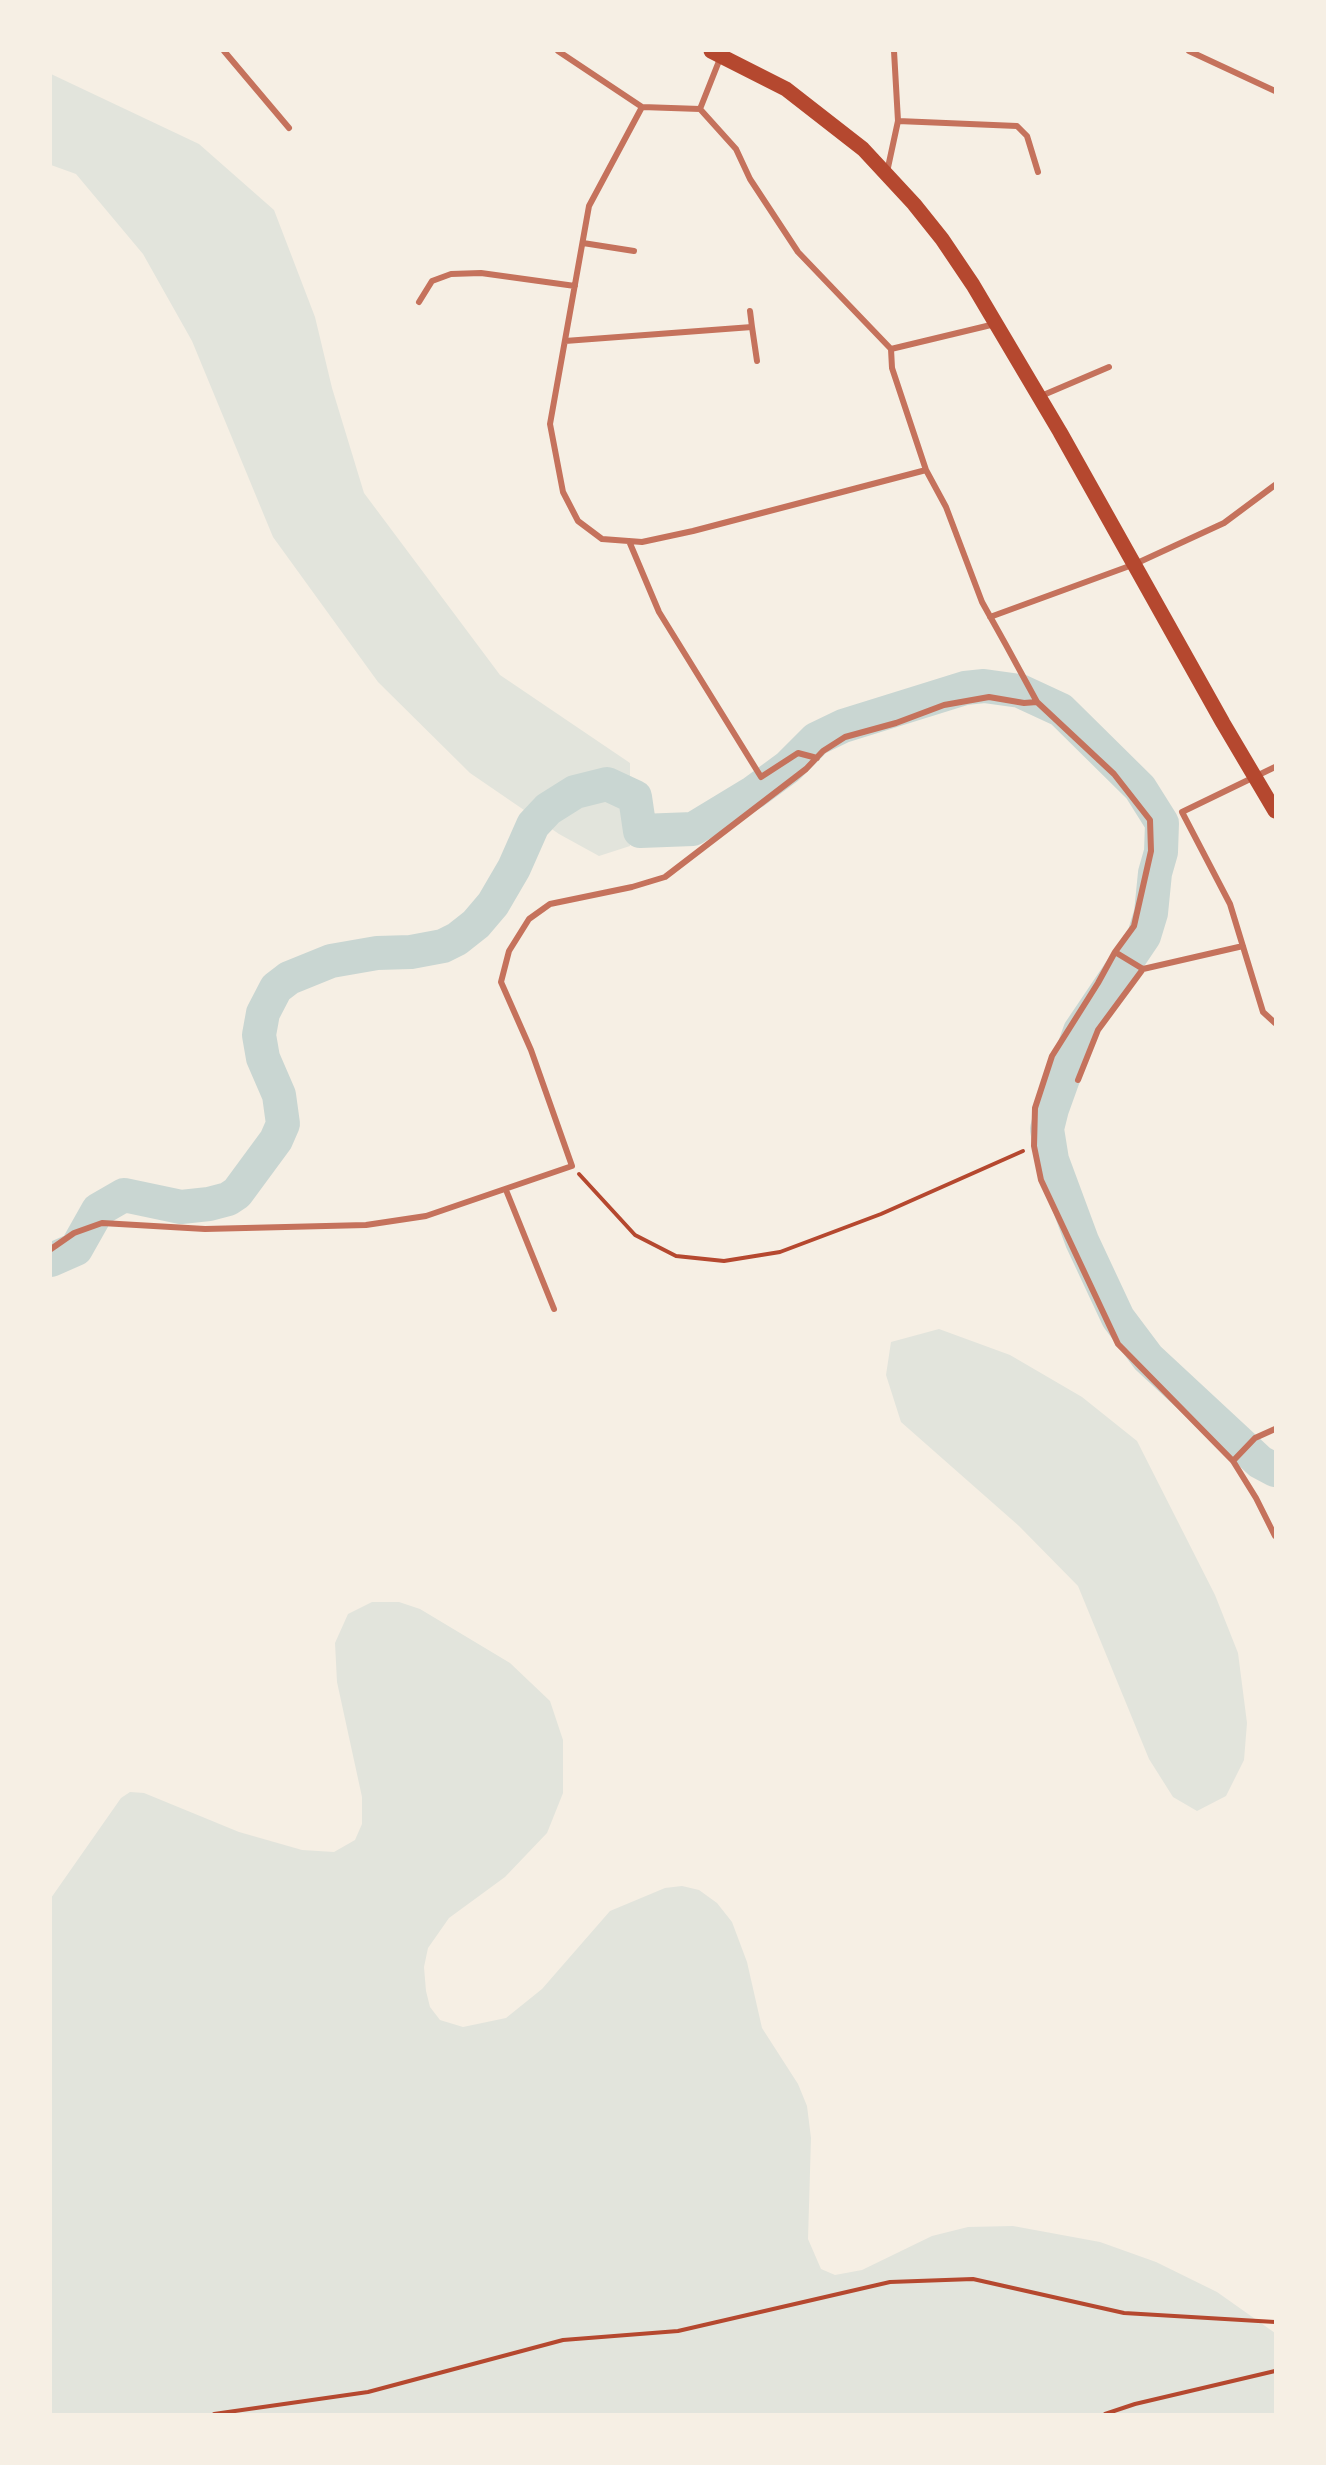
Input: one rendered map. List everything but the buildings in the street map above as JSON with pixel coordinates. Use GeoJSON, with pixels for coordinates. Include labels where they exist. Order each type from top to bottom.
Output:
{"type":"FeatureCollection","features":[{"type":"Feature","properties":{"kind":"main road"},"geometry":{"type":"LineString","coordinates":[[716,53],[786,89],[863,149],[914,204],[942,239],[1038,397],[1275,811]]}},
{"type":"Feature","properties":{"kind":"street"},"geometry":{"type":"LineString","coordinates":[[224,51],[289,128]]}},
{"type":"Feature","properties":{"kind":"street"},"geometry":{"type":"LineString","coordinates":[[558,51],[642,107],[700,108],[736,149],[750,179],[798,252],[891,349],[892,368],[926,470],[946,507],[982,602],[990,617],[1037,702],[1114,774],[1150,820],[1151,851],[1134,926],[1052,1056],[1035,1108],[1034,1146],[1041,1179],[1118,1344],[1233,1461],[1256,1498],[1275,1536]]}},
{"type":"Feature","properties":{"kind":"street"},"geometry":{"type":"LineString","coordinates":[[887,175],[898,121],[894,51]]}},
{"type":"Feature","properties":{"kind":"street"},"geometry":{"type":"LineString","coordinates":[[1189,51],[1275,91]]}},
{"type":"Feature","properties":{"kind":"street"},"geometry":{"type":"LineString","coordinates":[[700,108],[716,53]]}},
{"type":"Feature","properties":{"kind":"street"},"geometry":{"type":"LineString","coordinates":[[642,107],[590,206],[550,424],[563,492],[578,521],[602,539],[642,542],[693,531],[926,470]]}},
{"type":"Feature","properties":{"kind":"street"},"geometry":{"type":"LineString","coordinates":[[898,121],[1017,126],[1027,136],[1038,172]]}},
{"type":"Feature","properties":{"kind":"street"},"geometry":{"type":"LineString","coordinates":[[583,243],[634,251]]}},
{"type":"Feature","properties":{"kind":"street"},"geometry":{"type":"LineString","coordinates":[[419,302],[432,281],[451,274],[481,273],[575,286]]}},
{"type":"Feature","properties":{"kind":"street"},"geometry":{"type":"LineString","coordinates":[[750,310],[757,361]]}},
{"type":"Feature","properties":{"kind":"street"},"geometry":{"type":"LineString","coordinates":[[891,349],[995,324]]}},
{"type":"Feature","properties":{"kind":"street"},"geometry":{"type":"LineString","coordinates":[[565,341],[752,327]]}},
{"type":"Feature","properties":{"kind":"street"},"geometry":{"type":"LineString","coordinates":[[1038,397],[1109,367]]}},
{"type":"Feature","properties":{"kind":"street"},"geometry":{"type":"LineString","coordinates":[[990,617],[1135,564],[1224,523],[1275,485]]}},
{"type":"Feature","properties":{"kind":"street"},"geometry":{"type":"LineString","coordinates":[[629,541],[659,612],[761,777],[798,753],[817,758]]}},
{"type":"Feature","properties":{"kind":"street"},"geometry":{"type":"LineString","coordinates":[[51,1249],[74,1233],[102,1223],[205,1229],[366,1225],[426,1216],[572,1166],[531,1050],[501,982],[509,951],[529,919],[550,904],[632,887],[665,877],[845,737],[896,723],[944,705],[989,697],[1024,703],[1037,702]]}},
{"type":"Feature","properties":{"kind":"street"},"geometry":{"type":"LineString","coordinates":[[1275,767],[1182,812],[1230,904],[1263,1012],[1275,1023]]}},
{"type":"Feature","properties":{"kind":"street"},"geometry":{"type":"LineString","coordinates":[[1117,954],[1140,968],[1243,946]]}},
{"type":"Feature","properties":{"kind":"street"},"geometry":{"type":"LineString","coordinates":[[1078,1080],[1098,1030],[1140,968]]}},
{"type":"Feature","properties":{"kind":"street"},"geometry":{"type":"LineString","coordinates":[[506,1190],[554,1309]]}},
{"type":"Feature","properties":{"kind":"street"},"geometry":{"type":"LineString","coordinates":[[1233,1461],[1255,1438],[1275,1429]]}},
{"type":"Feature","properties":{"kind":"path"},"geometry":{"type":"LineString","coordinates":[[572,1166],[635,1235],[676,1256],[724,1261],[780,1252],[881,1214],[1034,1146]]}},
{"type":"Feature","properties":{"kind":"path"},"geometry":{"type":"LineString","coordinates":[[214,2414],[368,2392],[563,2340],[678,2331],[890,2282],[973,2279],[1124,2313],[1275,2322]]}},
{"type":"Feature","properties":{"kind":"path"},"geometry":{"type":"LineString","coordinates":[[1106,2414],[1135,2404],[1275,2372]]}},
{"type":"Feature","properties":{"kind":"shaded area"},"geometry":{"type":"Polygon","coordinates":[[[51,74],[199,144],[274,210],[315,317],[332,388],[364,493],[500,675],[630,763],[630,846],[599,856],[559,834],[470,773],[378,682],[273,537],[192,341],[143,254],[76,174],[51,165],[51,74]]]}},
{"type":"Feature","properties":{"kind":"shaded area"},"geometry":{"type":"Polygon","coordinates":[[[939,1329],[1010,1355],[1082,1397],[1137,1441],[1215,1595],[1238,1653],[1247,1723],[1244,1760],[1226,1796],[1197,1811],[1173,1797],[1149,1759],[1078,1586],[1019,1526],[901,1422],[886,1375],[891,1342],[939,1329]]]}},
{"type":"Feature","properties":{"kind":"shaded area"},"geometry":{"type":"Polygon","coordinates":[[[372,1602],[399,1602],[420,1609],[510,1663],[550,1701],[563,1740],[563,1793],[547,1833],[505,1877],[449,1918],[428,1948],[424,1967],[426,1991],[430,2007],[440,2020],[463,2027],[506,2018],[542,1989],[610,1911],[665,1888],[682,1886],[699,1890],[717,1903],[732,1922],[747,1962],[762,2028],[798,2084],[807,2106],[811,2138],[808,2239],[821,2269],[835,2275],[862,2270],[932,2236],[968,2227],[1013,2226],[1100,2242],[1156,2262],[1217,2292],[1275,2333],[1275,2414],[51,2414],[51,1898],[121,1798],[130,1792],[144,1793],[239,1832],[302,1850],[334,1852],[355,1840],[362,1824],[362,1797],[337,1682],[335,1643],[348,1614],[372,1602]]]}},
{"type":"Feature","properties":{"kind":"waterway"},"geometry":{"type":"LineString","coordinates":[[51,1260],[76,1249],[98,1210],[124,1195],[181,1207],[209,1204],[228,1199],[237,1193],[276,1140],[283,1124],[279,1095],[263,1058],[259,1035],[263,1013],[276,988],[289,978],[331,961],[377,953],[411,952],[443,946],[457,939],[476,924],[493,904],[514,868],[533,825],[548,809],[575,792],[607,784],[635,797],[640,831],[693,829],[754,792],[788,767],[816,739],[843,726],[965,688],[984,686],[1020,691],[1061,710],[1140,788],[1162,823],[1161,852],[1155,873],[1151,913],[1144,936],[1080,1031],[1047,1129],[1052,1160],[1082,1241],[1118,1318],[1148,1358],[1260,1462],[1275,1470]]}}]}
